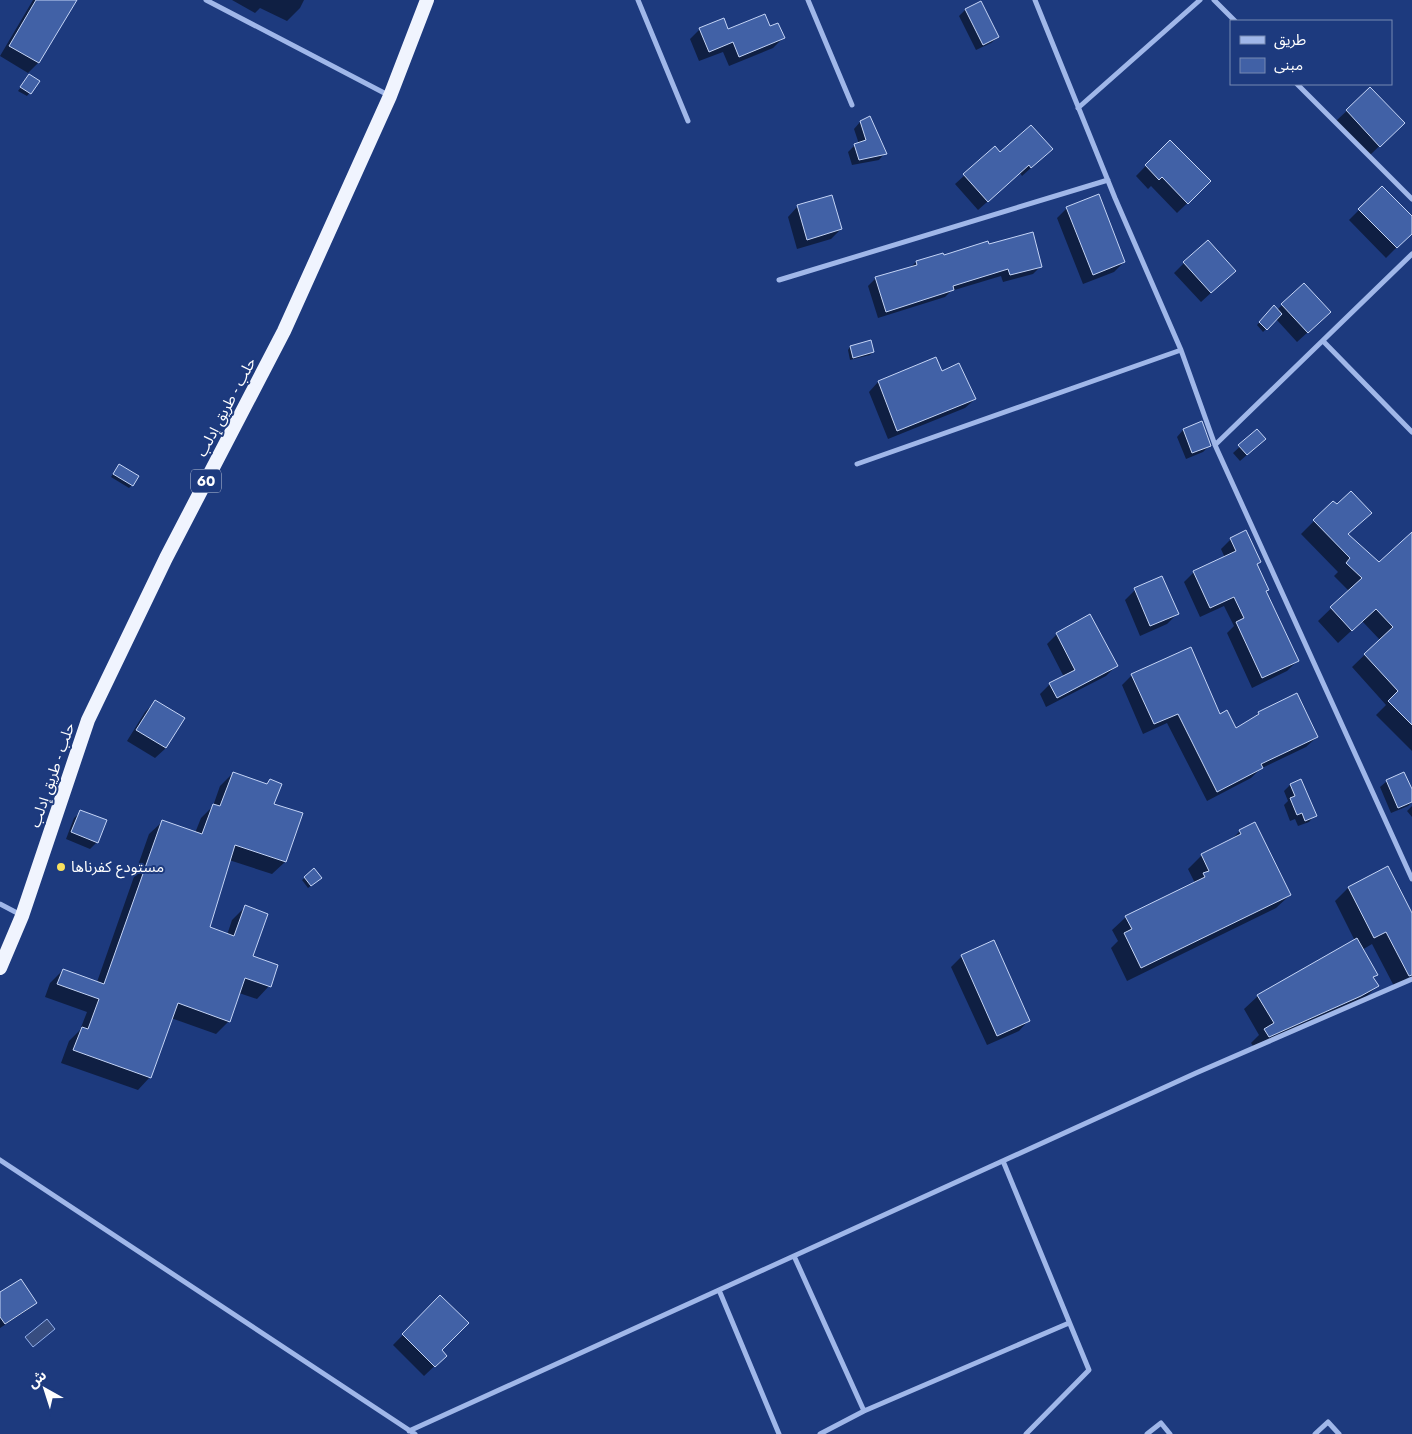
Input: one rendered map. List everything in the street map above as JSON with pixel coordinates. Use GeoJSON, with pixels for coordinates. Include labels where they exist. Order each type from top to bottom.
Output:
{"type":"FeatureCollection","features":[{"type":"Feature","properties":{"kind":"highway","name":"حلب - طريق إدلب"},"geometry":{"type":"LineString","coordinates":[[0,968],[22,916],[88,720],[166,558],[284,331],[390,96],[427,0]]}},
{"type":"Feature","properties":{"kind":"street"},"geometry":{"type":"LineString","coordinates":[[206,0],[390,96]]}},
{"type":"Feature","properties":{"kind":"street"},"geometry":{"type":"LineString","coordinates":[[638,0],[688,121]]}},
{"type":"Feature","properties":{"kind":"street"},"geometry":{"type":"LineString","coordinates":[[808,0],[852,105]]}},
{"type":"Feature","properties":{"kind":"street"},"geometry":{"type":"LineString","coordinates":[[1035,0],[1108,180],[1181,350],[1215,445],[1412,879]]}},
{"type":"Feature","properties":{"kind":"street"},"geometry":{"type":"LineString","coordinates":[[1078,108],[1200,0]]}},
{"type":"Feature","properties":{"kind":"street"},"geometry":{"type":"LineString","coordinates":[[1214,0],[1234,20]]}},
{"type":"Feature","properties":{"kind":"street"},"geometry":{"type":"LineString","coordinates":[[1298,85],[1412,199]]}},
{"type":"Feature","properties":{"kind":"street"},"geometry":{"type":"LineString","coordinates":[[779,280],[1108,180]]}},
{"type":"Feature","properties":{"kind":"street"},"geometry":{"type":"LineString","coordinates":[[1215,445],[1412,254]]}},
{"type":"Feature","properties":{"kind":"street"},"geometry":{"type":"LineString","coordinates":[[1323,341],[1412,432]]}},
{"type":"Feature","properties":{"kind":"street"},"geometry":{"type":"LineString","coordinates":[[857,464],[1181,350]]}},
{"type":"Feature","properties":{"kind":"street"},"geometry":{"type":"LineString","coordinates":[[0,904],[22,916]]}},
{"type":"Feature","properties":{"kind":"street"},"geometry":{"type":"LineString","coordinates":[[0,1160],[412,1432],[1205,1069],[1412,979]]}},
{"type":"Feature","properties":{"kind":"street"},"geometry":{"type":"LineString","coordinates":[[1003,1161],[1089,1370],[1026,1434]]}},
{"type":"Feature","properties":{"kind":"street"},"geometry":{"type":"LineString","coordinates":[[794,1256],[864,1411]]}},
{"type":"Feature","properties":{"kind":"street"},"geometry":{"type":"LineString","coordinates":[[719,1290],[779,1434]]}},
{"type":"Feature","properties":{"kind":"street"},"geometry":{"type":"LineString","coordinates":[[820,1434],[864,1411],[1069,1323]]}},
{"type":"Feature","properties":{"kind":"street"},"geometry":{"type":"LineString","coordinates":[[1315,1434],[1328,1422],[1339,1434]]}},
{"type":"Feature","properties":{"kind":"street"},"geometry":{"type":"LineString","coordinates":[[1147,1434],[1161,1423],[1170,1434]]}},
{"type":"Feature","properties":{"kind":"water"},"geometry":{"type":"Polygon","coordinates":[[[47,1319],[55,1329],[33,1347],[25,1337],[47,1319]]]}},
{"type":"Feature","properties":{"kind":"building"},"geometry":{"type":"Polygon","coordinates":[[[36,0],[77,0],[39,63],[9,46],[36,0]]]}},
{"type":"Feature","properties":{"kind":"building"},"geometry":{"type":"Polygon","coordinates":[[[981,1],[999,37],[983,45],[965,9],[981,1]]]}},
{"type":"Feature","properties":{"kind":"building"},"geometry":{"type":"Polygon","coordinates":[[[765,14],[770,26],[778,23],[785,38],[739,57],[733,42],[709,52],[699,28],[724,18],[728,29],[765,14]]]}},
{"type":"Feature","properties":{"kind":"building"},"geometry":{"type":"Polygon","coordinates":[[[29,74],[40,81],[31,94],[20,87],[29,74]]]}},
{"type":"Feature","properties":{"kind":"building"},"geometry":{"type":"Polygon","coordinates":[[[1370,87],[1405,123],[1380,147],[1346,110],[1370,87]]]}},
{"type":"Feature","properties":{"kind":"building"},"geometry":{"type":"Polygon","coordinates":[[[870,116],[887,154],[859,160],[854,144],[866,140],[860,121],[870,116]]]}},
{"type":"Feature","properties":{"kind":"building"},"geometry":{"type":"Polygon","coordinates":[[[1031,125],[1053,149],[1031,168],[1029,165],[988,202],[963,174],[995,146],[1000,152],[1031,125]]]}},
{"type":"Feature","properties":{"kind":"building"},"geometry":{"type":"Polygon","coordinates":[[[1170,140],[1211,181],[1188,204],[1162,177],[1159,180],[1145,165],[1170,140]]]}},
{"type":"Feature","properties":{"kind":"building"},"geometry":{"type":"Polygon","coordinates":[[[1382,186],[1412,216],[1412,234],[1397,248],[1358,209],[1382,186]]]}},
{"type":"Feature","properties":{"kind":"building"},"geometry":{"type":"Polygon","coordinates":[[[1099,194],[1125,262],[1093,275],[1066,207],[1099,194]]]}},
{"type":"Feature","properties":{"kind":"building"},"geometry":{"type":"Polygon","coordinates":[[[832,195],[842,229],[807,240],[797,205],[832,195]]]}},
{"type":"Feature","properties":{"kind":"building"},"geometry":{"type":"Polygon","coordinates":[[[1033,232],[1042,267],[1010,275],[1008,269],[953,286],[954,290],[886,312],[875,277],[917,265],[916,261],[943,253],[944,255],[988,241],[989,244],[1033,232]]]}},
{"type":"Feature","properties":{"kind":"building"},"geometry":{"type":"Polygon","coordinates":[[[1208,240],[1236,271],[1211,293],[1183,262],[1208,240]]]}},
{"type":"Feature","properties":{"kind":"building"},"geometry":{"type":"Polygon","coordinates":[[[1304,283],[1331,312],[1308,333],[1281,304],[1304,283]]]}},
{"type":"Feature","properties":{"kind":"building"},"geometry":{"type":"Polygon","coordinates":[[[1274,305],[1282,314],[1267,330],[1259,322],[1274,305]]]}},
{"type":"Feature","properties":{"kind":"building"},"geometry":{"type":"Polygon","coordinates":[[[871,340],[874,352],[853,358],[850,346],[871,340]]]}},
{"type":"Feature","properties":{"kind":"building"},"geometry":{"type":"Polygon","coordinates":[[[936,357],[942,371],[959,363],[976,399],[897,431],[878,381],[936,357]]]}},
{"type":"Feature","properties":{"kind":"building"},"geometry":{"type":"Polygon","coordinates":[[[1202,421],[1211,446],[1192,453],[1183,429],[1202,421]]]}},
{"type":"Feature","properties":{"kind":"building"},"geometry":{"type":"Polygon","coordinates":[[[1257,429],[1266,439],[1247,455],[1238,445],[1257,429]]]}},
{"type":"Feature","properties":{"kind":"building"},"geometry":{"type":"Polygon","coordinates":[[[119,464],[139,476],[133,486],[113,474],[119,464]]]}},
{"type":"Feature","properties":{"kind":"building"},"geometry":{"type":"Polygon","coordinates":[[[1351,491],[1372,513],[1348,534],[1379,562],[1412,532],[1412,725],[1388,701],[1398,691],[1364,654],[1393,627],[1376,609],[1352,631],[1330,607],[1362,578],[1346,563],[1350,558],[1313,520],[1333,501],[1337,504],[1351,491]]]}},
{"type":"Feature","properties":{"kind":"building"},"geometry":{"type":"Polygon","coordinates":[[[1246,530],[1261,562],[1257,564],[1269,590],[1266,591],[1299,661],[1262,678],[1236,622],[1244,618],[1234,597],[1210,608],[1193,571],[1236,551],[1230,538],[1246,530]]]}},
{"type":"Feature","properties":{"kind":"building"},"geometry":{"type":"Polygon","coordinates":[[[1162,576],[1179,614],[1150,626],[1134,588],[1162,576]]]}},
{"type":"Feature","properties":{"kind":"building"},"geometry":{"type":"Polygon","coordinates":[[[1090,614],[1118,666],[1057,698],[1049,683],[1075,670],[1056,633],[1090,614]]]}},
{"type":"Feature","properties":{"kind":"building"},"geometry":{"type":"Polygon","coordinates":[[[1191,647],[1220,714],[1227,710],[1236,728],[1259,714],[1258,712],[1297,693],[1318,737],[1261,764],[1263,768],[1217,792],[1178,714],[1154,724],[1131,674],[1191,647]]]}},
{"type":"Feature","properties":{"kind":"building"},"geometry":{"type":"Polygon","coordinates":[[[155,700],[185,718],[166,748],[136,730],[155,700]]]}},
{"type":"Feature","properties":{"kind":"building"},"geometry":{"type":"Polygon","coordinates":[[[233,772],[267,784],[270,779],[282,784],[274,804],[303,813],[286,862],[235,845],[210,927],[234,936],[245,905],[268,914],[253,956],[278,965],[271,987],[245,978],[230,1022],[178,1003],[151,1078],[73,1050],[82,1027],[88,1029],[99,999],[57,984],[63,969],[104,984],[162,820],[202,834],[213,804],[220,806],[233,772]]]}},
{"type":"Feature","properties":{"kind":"building"},"geometry":{"type":"Polygon","coordinates":[[[1404,772],[1412,789],[1412,802],[1398,808],[1386,780],[1404,772]]]}},
{"type":"Feature","properties":{"kind":"building"},"geometry":{"type":"Polygon","coordinates":[[[1301,779],[1317,816],[1305,821],[1302,813],[1297,815],[1290,798],[1295,796],[1290,784],[1301,779]]]}},
{"type":"Feature","properties":{"kind":"building"},"geometry":{"type":"Polygon","coordinates":[[[80,810],[107,820],[98,843],[71,832],[80,810]]]}},
{"type":"Feature","properties":{"kind":"building"},"geometry":{"type":"Polygon","coordinates":[[[1255,822],[1291,895],[1141,968],[1124,933],[1132,929],[1125,916],[1205,877],[1203,873],[1209,871],[1201,854],[1241,834],[1239,830],[1255,822]]]}},
{"type":"Feature","properties":{"kind":"building"},"geometry":{"type":"Polygon","coordinates":[[[1388,866],[1412,913],[1412,975],[1409,976],[1386,932],[1374,938],[1348,887],[1388,866]]]}},
{"type":"Feature","properties":{"kind":"building"},"geometry":{"type":"Polygon","coordinates":[[[314,868],[322,878],[311,886],[304,877],[314,868]]]}},
{"type":"Feature","properties":{"kind":"building"},"geometry":{"type":"Polygon","coordinates":[[[1357,938],[1378,975],[1373,977],[1379,986],[1361,996],[1269,1037],[1264,1029],[1274,1023],[1257,995],[1357,938]]]}},
{"type":"Feature","properties":{"kind":"building"},"geometry":{"type":"Polygon","coordinates":[[[994,940],[1030,1021],[997,1036],[961,955],[994,940]]]}},
{"type":"Feature","properties":{"kind":"building"},"geometry":{"type":"Polygon","coordinates":[[[21,1279],[37,1303],[5,1324],[0,1317],[0,1292],[21,1279]]]}},
{"type":"Feature","properties":{"kind":"building"},"geometry":{"type":"Polygon","coordinates":[[[440,1295],[469,1323],[442,1350],[447,1356],[435,1367],[402,1334],[440,1295]]]}},
{"type":"Feature","properties":{"kind":"place","name":"مستودع كفرناها"},"geometry":{"type":"Point","coordinates":[61,867]}}]}
